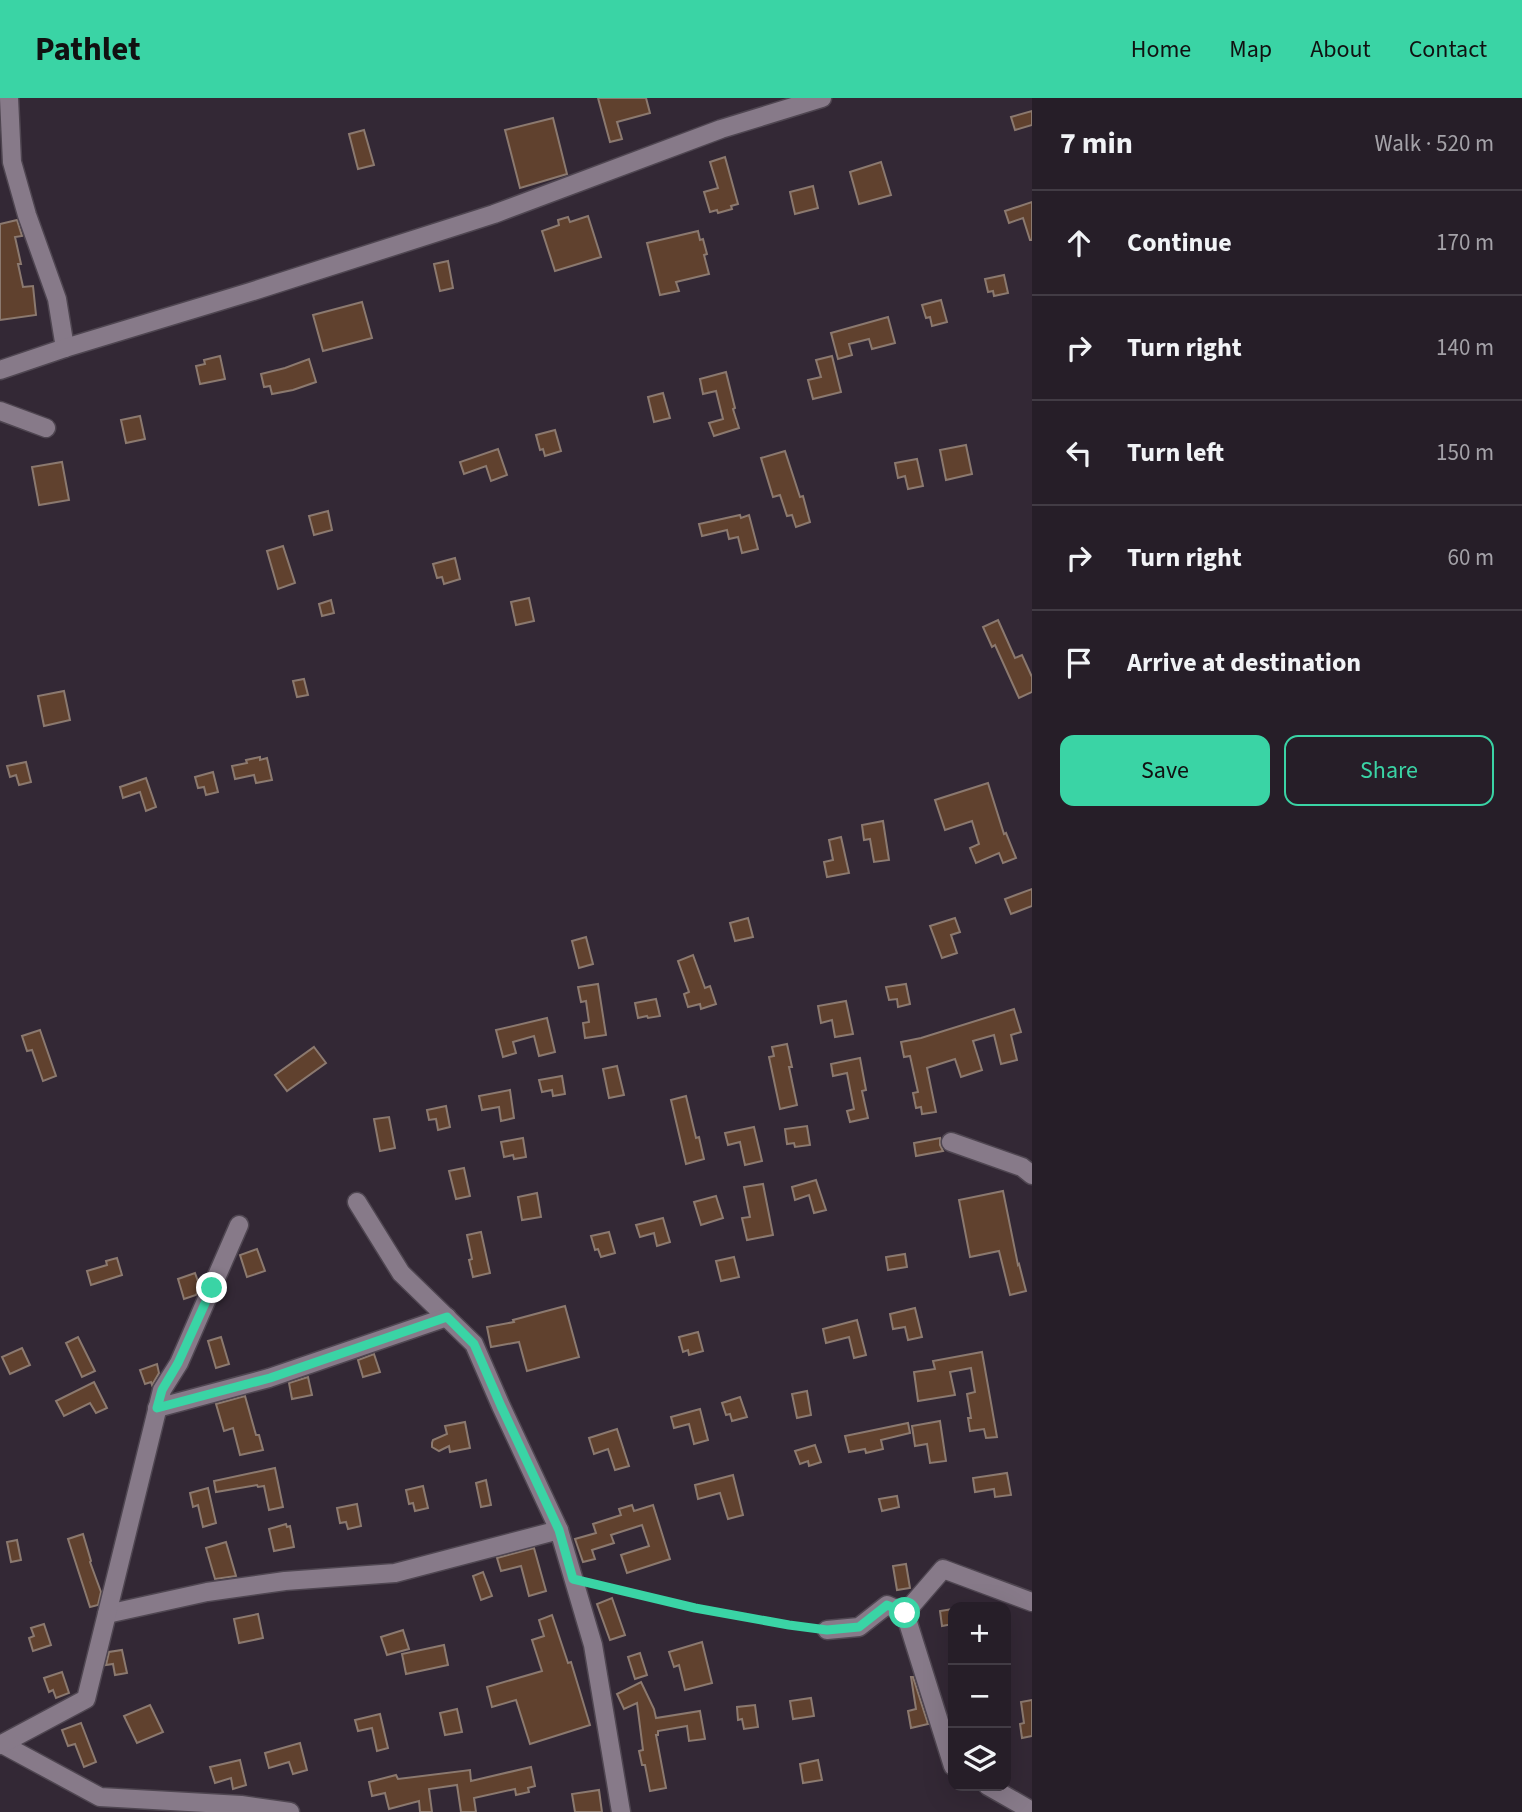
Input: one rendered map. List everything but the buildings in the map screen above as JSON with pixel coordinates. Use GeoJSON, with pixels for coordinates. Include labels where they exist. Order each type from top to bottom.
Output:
{"type":"FeatureCollection","features":[{"type":"Feature","properties":{"kind":"street"},"geometry":{"type":"LineString","coordinates":[[9,98],[12,162],[27,215],[57,299],[65,348]]}},
{"type":"Feature","properties":{"kind":"street"},"geometry":{"type":"LineString","coordinates":[[0,370],[494,214],[721,129],[822,98]]}},
{"type":"Feature","properties":{"kind":"street"},"geometry":{"type":"LineString","coordinates":[[0,411],[46,428]]}},
{"type":"Feature","properties":{"kind":"street"},"geometry":{"type":"LineString","coordinates":[[951,1142],[1022,1167],[1032,1175]]}},
{"type":"Feature","properties":{"kind":"street"},"geometry":{"type":"LineString","coordinates":[[357,1202],[401,1273],[474,1344],[559,1530],[593,1645],[621,1812]]}},
{"type":"Feature","properties":{"kind":"street"},"geometry":{"type":"LineString","coordinates":[[1,1745],[86,1699],[162,1390],[178,1363],[239,1225]]}},
{"type":"Feature","properties":{"kind":"street"},"geometry":{"type":"LineString","coordinates":[[157,1408],[270,1378],[447,1317]]}},
{"type":"Feature","properties":{"kind":"street"},"geometry":{"type":"LineString","coordinates":[[107,1614],[207,1592],[272,1583],[396,1573],[559,1530]]}},
{"type":"Feature","properties":{"kind":"street"},"geometry":{"type":"LineString","coordinates":[[905,1613],[943,1569],[1032,1602]]}},
{"type":"Feature","properties":{"kind":"street"},"geometry":{"type":"LineString","coordinates":[[827,1630],[859,1627],[887,1605],[905,1613],[948,1750]]}},
{"type":"Feature","properties":{"kind":"street"},"geometry":{"type":"LineString","coordinates":[[1,1745],[100,1797],[241,1805],[290,1812]]}},
{"type":"Feature","properties":{"kind":"street"},"geometry":{"type":"LineString","coordinates":[[997,1791],[1032,1811]]}},
{"type":"Feature","properties":{"kind":"path"},"geometry":{"type":"LineString","coordinates":[[573,1579],[695,1608],[827,1630]]}},
{"type":"Feature","properties":{"kind":"route"},"geometry":{"type":"LineString","coordinates":[[212,1288],[178,1363],[162,1390],[157,1408],[270,1378],[447,1317],[474,1344],[559,1530],[573,1579],[695,1608],[827,1630],[859,1627],[887,1605],[905,1613]]}}]}
